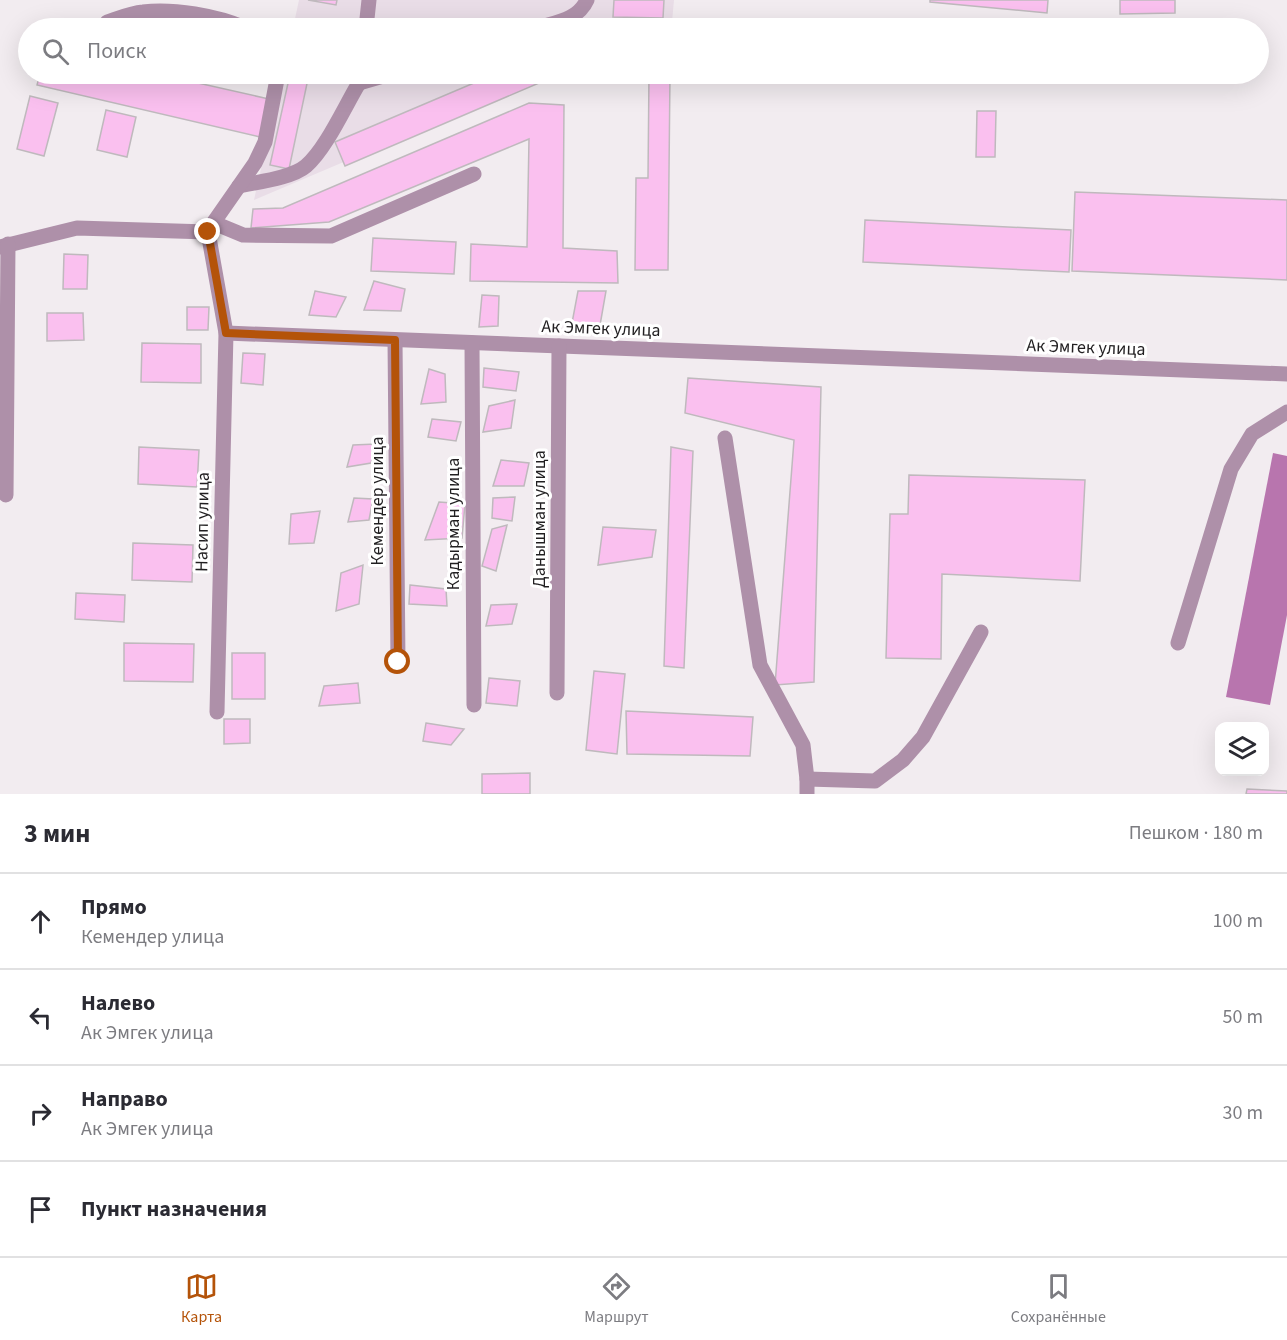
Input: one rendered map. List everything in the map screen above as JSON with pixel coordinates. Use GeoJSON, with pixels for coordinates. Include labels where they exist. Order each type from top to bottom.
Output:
{"type":"FeatureCollection","features":[{"type":"Feature","properties":{"kind":"street"},"geometry":{"type":"LineString","coordinates":[[367,18],[369,0]]}},
{"type":"Feature","properties":{"kind":"street"},"geometry":{"type":"LineString","coordinates":[[564,18],[581,12],[587,0]]}},
{"type":"Feature","properties":{"kind":"street"},"geometry":{"type":"LineString","coordinates":[[121,18],[141,12],[168,11],[208,18]]}},
{"type":"Feature","properties":{"kind":"street"},"geometry":{"type":"LineString","coordinates":[[226,333],[211,227],[255,163],[265,142],[276,84]]}},
{"type":"Feature","properties":{"kind":"street"},"geometry":{"type":"LineString","coordinates":[[239,186],[296,173],[306,166],[324,144],[356,84]]}},
{"type":"Feature","properties":{"kind":"street"},"geometry":{"type":"LineString","coordinates":[[6,495],[4,246],[77,228],[211,227],[243,236],[331,236],[474,174]]}},
{"type":"Feature","properties":{"kind":"street","name":"Ак Эмгек улица"},"geometry":{"type":"LineString","coordinates":[[226,333],[1287,374]]}},
{"type":"Feature","properties":{"kind":"street","name":"Насип улица"},"geometry":{"type":"LineString","coordinates":[[218,712],[226,333]]}},
{"type":"Feature","properties":{"kind":"street","name":"Кемендер улица"},"geometry":{"type":"LineString","coordinates":[[395,340],[398,662]]}},
{"type":"Feature","properties":{"kind":"street","name":"Кадырман улица"},"geometry":{"type":"LineString","coordinates":[[472,343],[474,705]]}},
{"type":"Feature","properties":{"kind":"street","name":"Данышман улица"},"geometry":{"type":"LineString","coordinates":[[557,693],[559,346]]}},
{"type":"Feature","properties":{"kind":"street"},"geometry":{"type":"LineString","coordinates":[[1178,643],[1231,469],[1252,434],[1287,412]]}},
{"type":"Feature","properties":{"kind":"street"},"geometry":{"type":"LineString","coordinates":[[725,438],[760,665],[803,745],[807,786],[875,781],[903,760],[923,737],[981,632]]}},
{"type":"Feature","properties":{"kind":"shaded area"},"geometry":{"type":"Polygon","coordinates":[[[299,0],[674,0],[672,18],[295,18],[299,0]]]}},
{"type":"Feature","properties":{"kind":"shaded area"},"geometry":{"type":"Polygon","coordinates":[[[280,84],[527,84],[254,200],[280,84]]]}},
{"type":"Feature","properties":{"kind":"shaded area"},"geometry":{"type":"Polygon","coordinates":[[[1273,453],[1287,456],[1287,615],[1270,705],[1226,697],[1273,453]]]}},
{"type":"Feature","properties":{"kind":"building"},"geometry":{"type":"Polygon","coordinates":[[[308,0],[337,0],[336,5],[308,0]]]}},
{"type":"Feature","properties":{"kind":"building"},"geometry":{"type":"Polygon","coordinates":[[[614,0],[664,0],[663,18],[613,17],[614,0]]]}},
{"type":"Feature","properties":{"kind":"building"},"geometry":{"type":"Polygon","coordinates":[[[930,0],[1048,0],[1047,13],[930,2],[930,0]]]}},
{"type":"Feature","properties":{"kind":"building"},"geometry":{"type":"Polygon","coordinates":[[[1120,0],[1175,0],[1175,13],[1120,14],[1120,0]]]}},
{"type":"Feature","properties":{"kind":"building"},"geometry":{"type":"Polygon","coordinates":[[[202,84],[269,99],[260,137],[37,85],[202,84]]]}},
{"type":"Feature","properties":{"kind":"building"},"geometry":{"type":"Polygon","coordinates":[[[288,84],[307,84],[289,169],[270,165],[288,84]]]}},
{"type":"Feature","properties":{"kind":"building"},"geometry":{"type":"Polygon","coordinates":[[[471,84],[537,84],[345,166],[335,142],[471,84]]]}},
{"type":"Feature","properties":{"kind":"building"},"geometry":{"type":"Polygon","coordinates":[[[649,84],[670,84],[668,270],[635,270],[636,178],[648,178],[649,84]]]}},
{"type":"Feature","properties":{"kind":"building"},"geometry":{"type":"Polygon","coordinates":[[[30,96],[58,103],[44,156],[17,149],[30,96]]]}},
{"type":"Feature","properties":{"kind":"building"},"geometry":{"type":"Polygon","coordinates":[[[529,103],[564,105],[563,248],[617,251],[618,283],[470,281],[471,244],[527,247],[529,139],[329,222],[251,228],[253,209],[283,208],[529,103]]]}},
{"type":"Feature","properties":{"kind":"building"},"geometry":{"type":"Polygon","coordinates":[[[106,110],[136,117],[127,157],[97,150],[106,110]]]}},
{"type":"Feature","properties":{"kind":"building"},"geometry":{"type":"Polygon","coordinates":[[[977,111],[996,111],[995,157],[976,157],[977,111]]]}},
{"type":"Feature","properties":{"kind":"building"},"geometry":{"type":"Polygon","coordinates":[[[1075,192],[1287,200],[1287,280],[1072,271],[1075,192]]]}},
{"type":"Feature","properties":{"kind":"building"},"geometry":{"type":"Polygon","coordinates":[[[865,220],[1071,230],[1069,272],[863,262],[865,220]]]}},
{"type":"Feature","properties":{"kind":"building"},"geometry":{"type":"Polygon","coordinates":[[[373,238],[456,242],[454,274],[371,271],[373,238]]]}},
{"type":"Feature","properties":{"kind":"building"},"geometry":{"type":"Polygon","coordinates":[[[64,254],[88,255],[87,289],[63,289],[64,254]]]}},
{"type":"Feature","properties":{"kind":"building"},"geometry":{"type":"Polygon","coordinates":[[[374,281],[405,289],[401,311],[364,310],[374,281]]]}},
{"type":"Feature","properties":{"kind":"building"},"geometry":{"type":"Polygon","coordinates":[[[315,291],[346,297],[336,317],[309,315],[315,291]]]}},
{"type":"Feature","properties":{"kind":"building"},"geometry":{"type":"Polygon","coordinates":[[[578,291],[606,291],[599,331],[572,323],[578,291]]]}},
{"type":"Feature","properties":{"kind":"building"},"geometry":{"type":"Polygon","coordinates":[[[482,295],[499,296],[498,326],[479,327],[482,295]]]}},
{"type":"Feature","properties":{"kind":"building"},"geometry":{"type":"Polygon","coordinates":[[[187,307],[209,307],[208,330],[187,330],[187,307]]]}},
{"type":"Feature","properties":{"kind":"building"},"geometry":{"type":"Polygon","coordinates":[[[47,313],[83,313],[84,340],[47,341],[47,313]]]}},
{"type":"Feature","properties":{"kind":"building"},"geometry":{"type":"Polygon","coordinates":[[[142,343],[201,344],[201,383],[141,382],[142,343]]]}},
{"type":"Feature","properties":{"kind":"building"},"geometry":{"type":"Polygon","coordinates":[[[243,353],[265,354],[263,385],[241,383],[243,353]]]}},
{"type":"Feature","properties":{"kind":"building"},"geometry":{"type":"Polygon","coordinates":[[[484,368],[519,372],[516,391],[483,387],[484,368]]]}},
{"type":"Feature","properties":{"kind":"building"},"geometry":{"type":"Polygon","coordinates":[[[429,369],[445,374],[446,402],[421,404],[429,369]]]}},
{"type":"Feature","properties":{"kind":"building"},"geometry":{"type":"Polygon","coordinates":[[[688,378],[821,387],[814,682],[775,685],[794,440],[685,413],[688,378]]]}},
{"type":"Feature","properties":{"kind":"building"},"geometry":{"type":"Polygon","coordinates":[[[515,400],[511,428],[483,432],[489,406],[515,400]]]}},
{"type":"Feature","properties":{"kind":"building"},"geometry":{"type":"Polygon","coordinates":[[[432,419],[461,422],[456,441],[428,437],[432,419]]]}},
{"type":"Feature","properties":{"kind":"building"},"geometry":{"type":"Polygon","coordinates":[[[376,444],[371,463],[347,467],[353,445],[376,444]]]}},
{"type":"Feature","properties":{"kind":"building"},"geometry":{"type":"Polygon","coordinates":[[[139,447],[199,450],[197,487],[138,484],[139,447]]]}},
{"type":"Feature","properties":{"kind":"building"},"geometry":{"type":"Polygon","coordinates":[[[671,447],[693,451],[684,668],[664,666],[671,447]]]}},
{"type":"Feature","properties":{"kind":"building"},"geometry":{"type":"Polygon","coordinates":[[[501,460],[529,463],[524,486],[493,486],[501,460]]]}},
{"type":"Feature","properties":{"kind":"building"},"geometry":{"type":"Polygon","coordinates":[[[909,475],[1085,480],[1080,581],[942,574],[941,659],[886,658],[890,514],[908,514],[909,475]]]}},
{"type":"Feature","properties":{"kind":"building"},"geometry":{"type":"Polygon","coordinates":[[[515,497],[512,521],[492,518],[493,498],[515,497]]]}},
{"type":"Feature","properties":{"kind":"building"},"geometry":{"type":"Polygon","coordinates":[[[354,498],[373,499],[369,520],[348,522],[354,498]]]}},
{"type":"Feature","properties":{"kind":"building"},"geometry":{"type":"Polygon","coordinates":[[[439,502],[465,504],[462,538],[425,540],[439,502]]]}},
{"type":"Feature","properties":{"kind":"building"},"geometry":{"type":"Polygon","coordinates":[[[320,511],[314,543],[289,544],[291,514],[320,511]]]}},
{"type":"Feature","properties":{"kind":"building"},"geometry":{"type":"Polygon","coordinates":[[[507,525],[496,571],[482,566],[492,529],[507,525]]]}},
{"type":"Feature","properties":{"kind":"building"},"geometry":{"type":"Polygon","coordinates":[[[603,527],[656,530],[652,557],[598,565],[603,527]]]}},
{"type":"Feature","properties":{"kind":"building"},"geometry":{"type":"Polygon","coordinates":[[[133,543],[193,545],[192,582],[132,580],[133,543]]]}},
{"type":"Feature","properties":{"kind":"building"},"geometry":{"type":"Polygon","coordinates":[[[363,565],[359,604],[336,611],[341,573],[363,565]]]}},
{"type":"Feature","properties":{"kind":"building"},"geometry":{"type":"Polygon","coordinates":[[[410,585],[446,589],[447,606],[409,604],[410,585]]]}},
{"type":"Feature","properties":{"kind":"building"},"geometry":{"type":"Polygon","coordinates":[[[76,593],[125,595],[124,622],[75,619],[76,593]]]}},
{"type":"Feature","properties":{"kind":"building"},"geometry":{"type":"Polygon","coordinates":[[[517,604],[512,624],[486,626],[491,605],[517,604]]]}},
{"type":"Feature","properties":{"kind":"building"},"geometry":{"type":"Polygon","coordinates":[[[124,643],[194,644],[193,682],[124,681],[124,643]]]}},
{"type":"Feature","properties":{"kind":"building"},"geometry":{"type":"Polygon","coordinates":[[[232,653],[265,653],[265,699],[232,699],[232,653]]]}},
{"type":"Feature","properties":{"kind":"building"},"geometry":{"type":"Polygon","coordinates":[[[594,671],[625,674],[617,754],[586,750],[594,671]]]}},
{"type":"Feature","properties":{"kind":"building"},"geometry":{"type":"Polygon","coordinates":[[[489,678],[520,681],[517,706],[486,703],[489,678]]]}},
{"type":"Feature","properties":{"kind":"building"},"geometry":{"type":"Polygon","coordinates":[[[358,683],[360,703],[319,706],[324,686],[358,683]]]}},
{"type":"Feature","properties":{"kind":"building"},"geometry":{"type":"Polygon","coordinates":[[[626,711],[753,717],[750,756],[627,754],[626,711]]]}},
{"type":"Feature","properties":{"kind":"building"},"geometry":{"type":"Polygon","coordinates":[[[224,719],[250,719],[250,743],[224,744],[224,719]]]}},
{"type":"Feature","properties":{"kind":"building"},"geometry":{"type":"Polygon","coordinates":[[[426,723],[464,729],[451,745],[423,741],[426,723]]]}},
{"type":"Feature","properties":{"kind":"building"},"geometry":{"type":"Polygon","coordinates":[[[530,773],[530,794],[482,794],[482,774],[530,773]]]}},
{"type":"Feature","properties":{"kind":"building"},"geometry":{"type":"Polygon","coordinates":[[[1247,789],[1287,791],[1287,794],[1246,794],[1247,789]]]}},
{"type":"Feature","properties":{"kind":"route"},"geometry":{"type":"LineString","coordinates":[[208,232],[226,333],[395,340],[398,662]]}}]}
